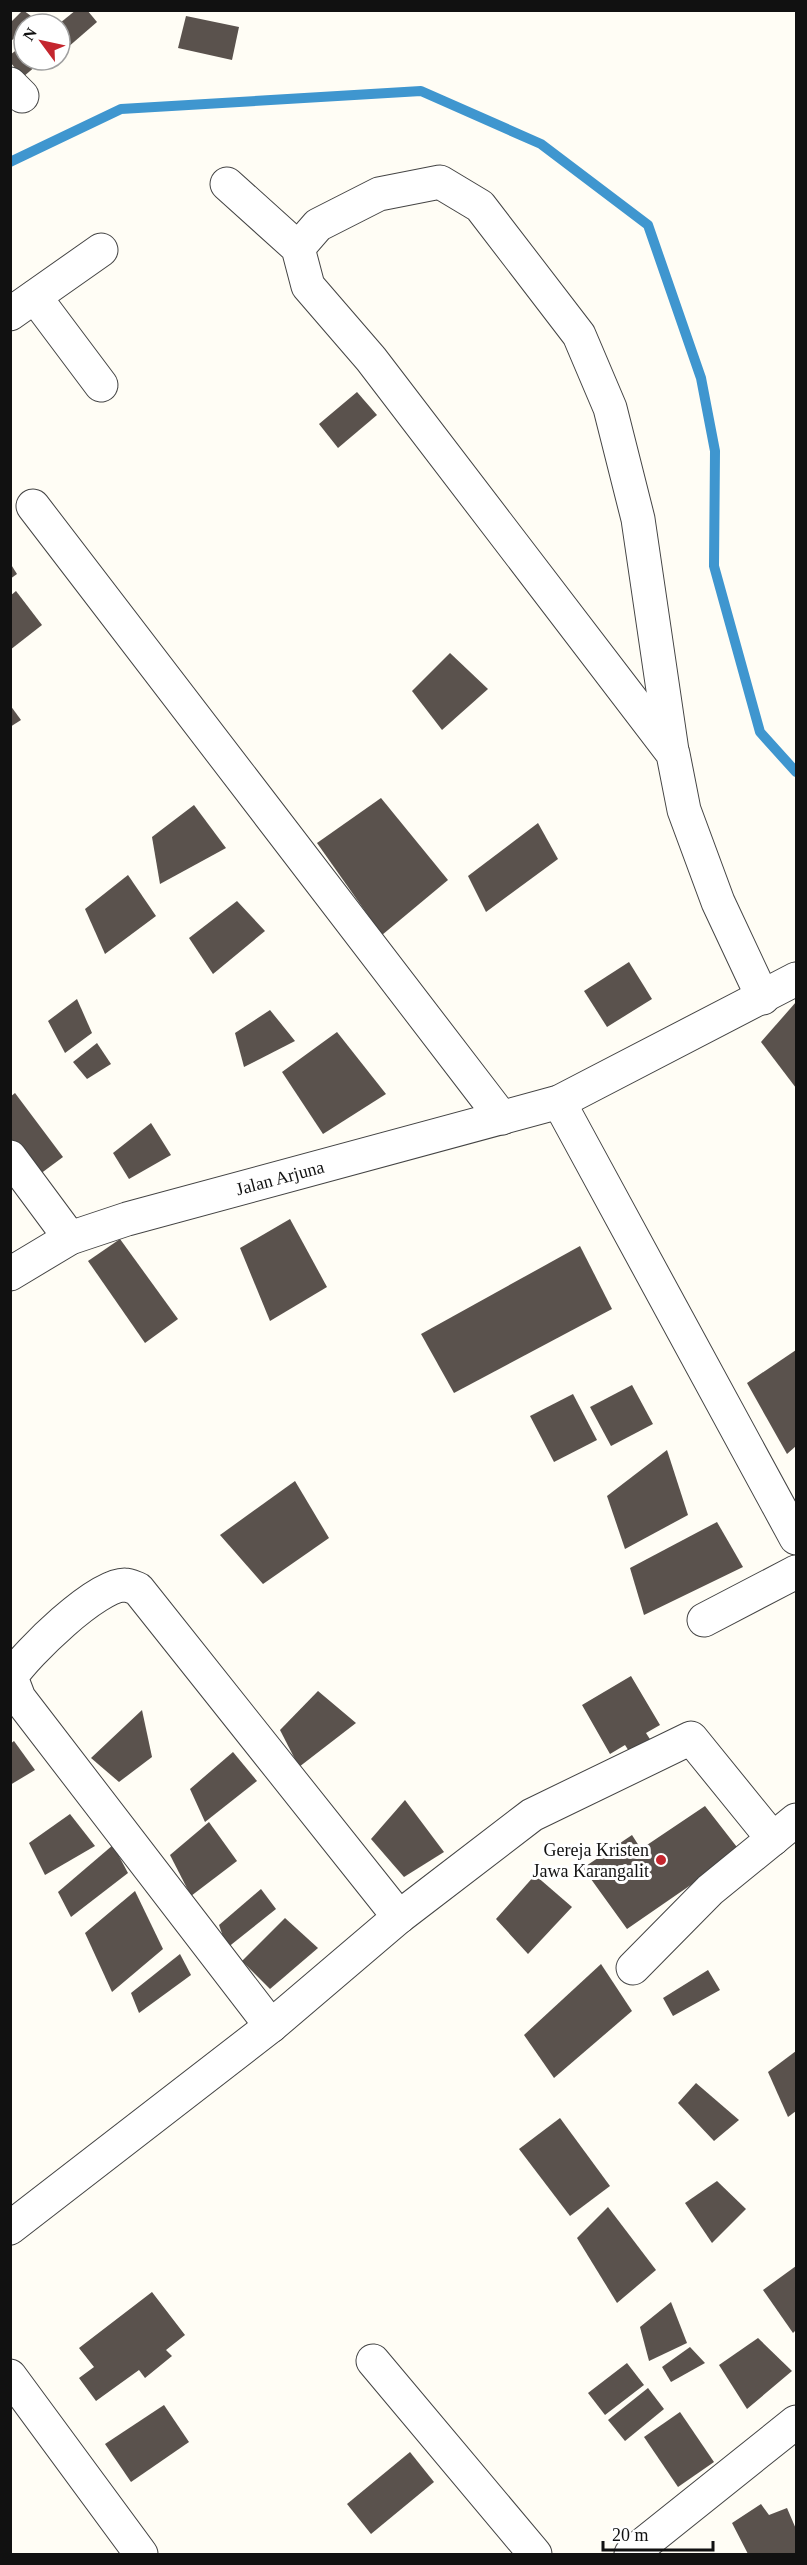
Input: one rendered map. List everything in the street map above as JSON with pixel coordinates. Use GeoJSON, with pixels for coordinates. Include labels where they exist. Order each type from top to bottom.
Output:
{"type":"FeatureCollection","features":[{"type":"Feature","properties":{"kind":"street"},"geometry":{"type":"LineString","coordinates":[[298,248],[318,225],[379,194],[440,182],[480,206],[579,335],[610,408],[638,519],[673,754],[684,810],[718,902],[763,998]]}},
{"type":"Feature","properties":{"kind":"street"},"geometry":{"type":"LineString","coordinates":[[227,184],[298,248],[308,286],[371,359],[673,754]]}},
{"type":"Feature","properties":{"kind":"street"},"geometry":{"type":"LineString","coordinates":[[101,250],[23,305],[101,386]]}},
{"type":"Feature","properties":{"kind":"street"},"geometry":{"type":"LineString","coordinates":[[33,506],[502,1118]]}},
{"type":"Feature","properties":{"kind":"street","name":"Jalan Arjuna"},"geometry":{"type":"LineString","coordinates":[[10,1274],[69,1238],[127,1219],[559,1102],[796,979]]}},
{"type":"Feature","properties":{"kind":"street"},"geometry":{"type":"LineString","coordinates":[[559,1102],[796,1537]]}},
{"type":"Feature","properties":{"kind":"street"},"geometry":{"type":"LineString","coordinates":[[10,1157],[69,1238]]}},
{"type":"Feature","properties":{"kind":"street"},"geometry":{"type":"LineString","coordinates":[[704,1620],[796,1572]]}},
{"type":"Feature","properties":{"kind":"street"},"geometry":{"type":"LineString","coordinates":[[271,2026],[19,1698],[10,1677],[20,1663],[64,1621],[111,1588],[125,1585],[138,1589],[399,1917]]}},
{"type":"Feature","properties":{"kind":"street"},"geometry":{"type":"LineString","coordinates":[[10,2228],[271,2026],[399,1917],[532,1815],[691,1738],[785,1830],[710,1890],[633,1968]]}},
{"type":"Feature","properties":{"kind":"street"},"geometry":{"type":"LineString","coordinates":[[373,2361],[535,2554]]}},
{"type":"Feature","properties":{"kind":"street"},"geometry":{"type":"LineString","coordinates":[[10,2376],[141,2554]]}},
{"type":"Feature","properties":{"kind":"street"},"geometry":{"type":"LineString","coordinates":[[631,2554],[796,2422]]}},
{"type":"Feature","properties":{"kind":"building"},"geometry":{"type":"Polygon","coordinates":[[[76,10],[87,10],[97,22],[72,44],[72,13],[76,10]]]}},
{"type":"Feature","properties":{"kind":"building"},"geometry":{"type":"Polygon","coordinates":[[[186,16],[239,27],[232,60],[178,48],[186,16]]]}},
{"type":"Feature","properties":{"kind":"building"},"geometry":{"type":"Polygon","coordinates":[[[12,21],[12,40],[10,42],[10,23],[12,21]]]}},
{"type":"Feature","properties":{"kind":"building"},"geometry":{"type":"Polygon","coordinates":[[[19,72],[29,72],[23,77],[19,72]]]}},
{"type":"Feature","properties":{"kind":"building"},"geometry":{"type":"Polygon","coordinates":[[[357,392],[377,415],[338,448],[319,424],[357,392]]]}},
{"type":"Feature","properties":{"kind":"building"},"geometry":{"type":"Polygon","coordinates":[[[10,563],[17,574],[10,579],[10,563]]]}},
{"type":"Feature","properties":{"kind":"building"},"geometry":{"type":"Polygon","coordinates":[[[16,591],[42,625],[10,650],[10,596],[16,591]]]}},
{"type":"Feature","properties":{"kind":"building"},"geometry":{"type":"Polygon","coordinates":[[[450,653],[488,689],[442,730],[412,691],[450,653]]]}},
{"type":"Feature","properties":{"kind":"building"},"geometry":{"type":"Polygon","coordinates":[[[10,705],[21,720],[10,727],[10,705]]]}},
{"type":"Feature","properties":{"kind":"building"},"geometry":{"type":"Polygon","coordinates":[[[381,798],[448,880],[382,935],[317,843],[381,798]]]}},
{"type":"Feature","properties":{"kind":"building"},"geometry":{"type":"Polygon","coordinates":[[[194,805],[226,848],[160,884],[152,837],[194,805]]]}},
{"type":"Feature","properties":{"kind":"building"},"geometry":{"type":"Polygon","coordinates":[[[538,823],[558,859],[486,912],[468,876],[538,823]]]}},
{"type":"Feature","properties":{"kind":"building"},"geometry":{"type":"Polygon","coordinates":[[[128,875],[156,916],[105,954],[85,909],[128,875]]]}},
{"type":"Feature","properties":{"kind":"building"},"geometry":{"type":"Polygon","coordinates":[[[237,901],[265,931],[213,974],[189,938],[237,901]]]}},
{"type":"Feature","properties":{"kind":"building"},"geometry":{"type":"Polygon","coordinates":[[[629,962],[652,999],[607,1027],[584,991],[629,962]]]}},
{"type":"Feature","properties":{"kind":"building"},"geometry":{"type":"Polygon","coordinates":[[[77,999],[92,1033],[65,1053],[48,1021],[77,999]]]}},
{"type":"Feature","properties":{"kind":"building"},"geometry":{"type":"Polygon","coordinates":[[[796,1002],[796,1088],[761,1042],[796,1002]]]}},
{"type":"Feature","properties":{"kind":"building"},"geometry":{"type":"Polygon","coordinates":[[[270,1010],[295,1041],[244,1067],[235,1033],[270,1010]]]}},
{"type":"Feature","properties":{"kind":"building"},"geometry":{"type":"Polygon","coordinates":[[[337,1032],[386,1094],[323,1134],[282,1072],[337,1032]]]}},
{"type":"Feature","properties":{"kind":"building"},"geometry":{"type":"Polygon","coordinates":[[[97,1043],[111,1064],[87,1079],[73,1062],[97,1043]]]}},
{"type":"Feature","properties":{"kind":"building"},"geometry":{"type":"Polygon","coordinates":[[[15,1093],[63,1157],[32,1180],[10,1150],[10,1097],[15,1093]]]}},
{"type":"Feature","properties":{"kind":"building"},"geometry":{"type":"Polygon","coordinates":[[[151,1123],[171,1155],[129,1179],[113,1153],[151,1123]]]}},
{"type":"Feature","properties":{"kind":"building"},"geometry":{"type":"Polygon","coordinates":[[[290,1219],[327,1287],[270,1321],[240,1248],[290,1219]]]}},
{"type":"Feature","properties":{"kind":"building"},"geometry":{"type":"Polygon","coordinates":[[[120,1239],[178,1319],[145,1343],[88,1261],[120,1239]]]}},
{"type":"Feature","properties":{"kind":"building"},"geometry":{"type":"Polygon","coordinates":[[[580,1246],[612,1309],[454,1393],[421,1334],[580,1246]]]}},
{"type":"Feature","properties":{"kind":"building"},"geometry":{"type":"Polygon","coordinates":[[[796,1350],[796,1446],[787,1454],[747,1383],[796,1350]]]}},
{"type":"Feature","properties":{"kind":"building"},"geometry":{"type":"Polygon","coordinates":[[[632,1385],[653,1424],[611,1446],[590,1407],[632,1385]]]}},
{"type":"Feature","properties":{"kind":"building"},"geometry":{"type":"Polygon","coordinates":[[[573,1394],[597,1440],[554,1462],[530,1416],[573,1394]]]}},
{"type":"Feature","properties":{"kind":"building"},"geometry":{"type":"Polygon","coordinates":[[[667,1450],[688,1515],[625,1549],[607,1496],[667,1450]]]}},
{"type":"Feature","properties":{"kind":"building"},"geometry":{"type":"Polygon","coordinates":[[[295,1481],[329,1538],[263,1584],[220,1535],[295,1481]]]}},
{"type":"Feature","properties":{"kind":"building"},"geometry":{"type":"Polygon","coordinates":[[[717,1522],[743,1567],[644,1615],[630,1568],[717,1522]]]}},
{"type":"Feature","properties":{"kind":"building"},"geometry":{"type":"Polygon","coordinates":[[[631,1676],[660,1725],[646,1733],[655,1747],[634,1759],[625,1745],[610,1754],[582,1705],[631,1676]]]}},
{"type":"Feature","properties":{"kind":"building"},"geometry":{"type":"Polygon","coordinates":[[[318,1691],[356,1723],[299,1767],[280,1730],[318,1691]]]}},
{"type":"Feature","properties":{"kind":"building"},"geometry":{"type":"Polygon","coordinates":[[[142,1710],[152,1757],[119,1782],[91,1758],[142,1710]]]}},
{"type":"Feature","properties":{"kind":"building"},"geometry":{"type":"Polygon","coordinates":[[[14,1741],[35,1770],[10,1785],[10,1744],[14,1741]]]}},
{"type":"Feature","properties":{"kind":"building"},"geometry":{"type":"Polygon","coordinates":[[[233,1752],[257,1781],[205,1822],[190,1789],[233,1752]]]}},
{"type":"Feature","properties":{"kind":"building"},"geometry":{"type":"Polygon","coordinates":[[[405,1800],[444,1852],[404,1877],[371,1839],[405,1800]]]}},
{"type":"Feature","properties":{"kind":"building","name":"Gereja Kristen Jawa Karangalit"},"geometry":{"type":"Polygon","coordinates":[[[705,1806],[740,1851],[627,1929],[583,1868],[632,1835],[641,1849],[705,1806]]]}},
{"type":"Feature","properties":{"kind":"building"},"geometry":{"type":"Polygon","coordinates":[[[70,1814],[95,1846],[45,1875],[29,1843],[70,1814]]]}},
{"type":"Feature","properties":{"kind":"building"},"geometry":{"type":"Polygon","coordinates":[[[209,1822],[237,1861],[191,1896],[170,1855],[209,1822]]]}},
{"type":"Feature","properties":{"kind":"building"},"geometry":{"type":"Polygon","coordinates":[[[113,1845],[128,1873],[71,1917],[58,1892],[113,1845]]]}},
{"type":"Feature","properties":{"kind":"building"},"geometry":{"type":"Polygon","coordinates":[[[535,1875],[572,1907],[528,1954],[496,1919],[535,1875]]]}},
{"type":"Feature","properties":{"kind":"building"},"geometry":{"type":"Polygon","coordinates":[[[261,1889],[276,1909],[227,1948],[219,1925],[261,1889]]]}},
{"type":"Feature","properties":{"kind":"building"},"geometry":{"type":"Polygon","coordinates":[[[135,1891],[163,1949],[112,1992],[85,1933],[135,1891]]]}},
{"type":"Feature","properties":{"kind":"building"},"geometry":{"type":"Polygon","coordinates":[[[285,1918],[318,1948],[270,1989],[242,1961],[285,1918]]]}},
{"type":"Feature","properties":{"kind":"building"},"geometry":{"type":"Polygon","coordinates":[[[180,1954],[191,1975],[139,2013],[131,1993],[180,1954]]]}},
{"type":"Feature","properties":{"kind":"building"},"geometry":{"type":"Polygon","coordinates":[[[601,1964],[632,2011],[554,2078],[524,2035],[601,1964]]]}},
{"type":"Feature","properties":{"kind":"building"},"geometry":{"type":"Polygon","coordinates":[[[708,1970],[720,1990],[673,2016],[663,1998],[708,1970]]]}},
{"type":"Feature","properties":{"kind":"building"},"geometry":{"type":"Polygon","coordinates":[[[796,2051],[796,2111],[788,2117],[768,2072],[796,2051]]]}},
{"type":"Feature","properties":{"kind":"building"},"geometry":{"type":"Polygon","coordinates":[[[696,2083],[739,2120],[714,2141],[678,2103],[696,2083]]]}},
{"type":"Feature","properties":{"kind":"building"},"geometry":{"type":"Polygon","coordinates":[[[560,2118],[610,2186],[570,2216],[519,2149],[560,2118]]]}},
{"type":"Feature","properties":{"kind":"building"},"geometry":{"type":"Polygon","coordinates":[[[717,2181],[746,2209],[712,2243],[685,2203],[717,2181]]]}},
{"type":"Feature","properties":{"kind":"building"},"geometry":{"type":"Polygon","coordinates":[[[608,2207],[656,2270],[617,2303],[577,2238],[608,2207]]]}},
{"type":"Feature","properties":{"kind":"building"},"geometry":{"type":"Polygon","coordinates":[[[796,2266],[796,2330],[793,2333],[763,2290],[796,2266]]]}},
{"type":"Feature","properties":{"kind":"building"},"geometry":{"type":"Polygon","coordinates":[[[152,2292],[185,2335],[166,2350],[172,2356],[145,2378],[139,2370],[96,2401],[79,2378],[94,2367],[79,2348],[152,2292]]]}},
{"type":"Feature","properties":{"kind":"building"},"geometry":{"type":"Polygon","coordinates":[[[671,2302],[687,2343],[649,2361],[640,2327],[671,2302]]]}},
{"type":"Feature","properties":{"kind":"building"},"geometry":{"type":"Polygon","coordinates":[[[758,2338],[792,2371],[747,2409],[719,2365],[758,2338]]]}},
{"type":"Feature","properties":{"kind":"building"},"geometry":{"type":"Polygon","coordinates":[[[690,2347],[705,2363],[671,2382],[662,2367],[690,2347]]]}},
{"type":"Feature","properties":{"kind":"building"},"geometry":{"type":"Polygon","coordinates":[[[627,2363],[644,2385],[605,2415],[588,2393],[627,2363]]]}},
{"type":"Feature","properties":{"kind":"building"},"geometry":{"type":"Polygon","coordinates":[[[648,2388],[664,2409],[625,2441],[608,2420],[648,2388]]]}},
{"type":"Feature","properties":{"kind":"building"},"geometry":{"type":"Polygon","coordinates":[[[164,2405],[189,2442],[131,2482],[105,2444],[164,2405]]]}},
{"type":"Feature","properties":{"kind":"building"},"geometry":{"type":"Polygon","coordinates":[[[680,2412],[714,2462],[678,2487],[644,2437],[680,2412]]]}},
{"type":"Feature","properties":{"kind":"building"},"geometry":{"type":"Polygon","coordinates":[[[410,2452],[434,2482],[371,2534],[347,2504],[410,2452]]]}},
{"type":"Feature","properties":{"kind":"building"},"geometry":{"type":"Polygon","coordinates":[[[761,2504],[769,2515],[787,2508],[796,2529],[796,2554],[748,2554],[732,2523],[761,2504]]]}},
{"type":"Feature","properties":{"kind":"waterway"},"geometry":{"type":"LineString","coordinates":[[10,162],[121,109],[421,91],[541,144],[648,225],[701,378],[715,451],[714,566],[760,732],[796,772]]}},
{"type":"Feature","properties":{"kind":"place","name":"Gereja Kristen Jawa Karangalit"},"geometry":{"type":"Point","coordinates":[661,1860]}}]}
